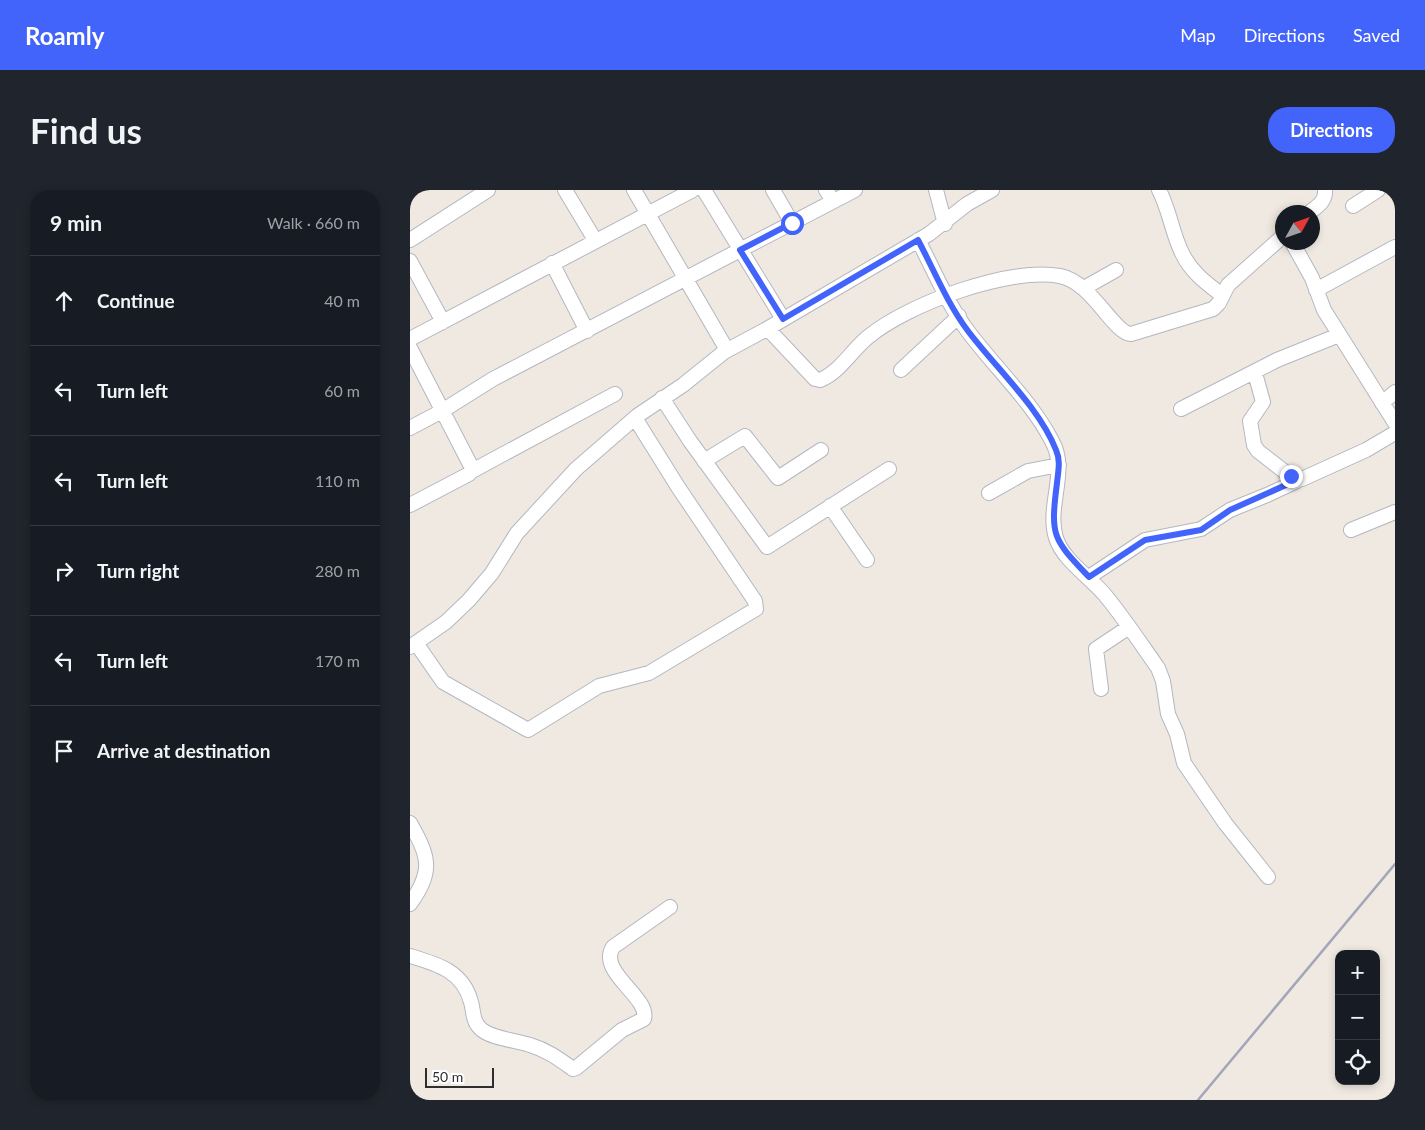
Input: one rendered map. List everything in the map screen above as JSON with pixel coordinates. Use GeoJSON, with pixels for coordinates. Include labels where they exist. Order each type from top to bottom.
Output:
{"type":"FeatureCollection","features":[{"type":"Feature","properties":{"kind":"street"},"geometry":{"type":"LineString","coordinates":[[410,240],[488,190]]}},
{"type":"Feature","properties":{"kind":"street"},"geometry":{"type":"LineString","coordinates":[[565,190],[595,240]]}},
{"type":"Feature","properties":{"kind":"street"},"geometry":{"type":"LineString","coordinates":[[634,190],[727,350]]}},
{"type":"Feature","properties":{"kind":"street"},"geometry":{"type":"LineString","coordinates":[[410,339],[693,190]]}},
{"type":"Feature","properties":{"kind":"street"},"geometry":{"type":"LineString","coordinates":[[704,190],[783,319]]}},
{"type":"Feature","properties":{"kind":"street"},"geometry":{"type":"LineString","coordinates":[[773,190],[792,223]]}},
{"type":"Feature","properties":{"kind":"street"},"geometry":{"type":"LineString","coordinates":[[410,428],[442,411],[493,379],[587,332],[792,223],[830,196],[855,190]]}},
{"type":"Feature","properties":{"kind":"street"},"geometry":{"type":"LineString","coordinates":[[936,190],[944,224]]}},
{"type":"Feature","properties":{"kind":"street"},"geometry":{"type":"LineString","coordinates":[[635,418],[755,601],[756,609],[649,673],[599,686],[528,730],[443,682],[413,645],[451,618],[469,600],[492,573],[517,533],[586,459],[635,418],[727,350],[768,329],[918,240],[944,224],[967,204],[992,190]]}},
{"type":"Feature","properties":{"kind":"street"},"geometry":{"type":"LineString","coordinates":[[1160,190],[1169,209],[1179,247],[1187,263],[1202,281],[1222,295]]}},
{"type":"Feature","properties":{"kind":"street"},"geometry":{"type":"LineString","coordinates":[[1318,205],[1322,202],[1325,190]]}},
{"type":"Feature","properties":{"kind":"street"},"geometry":{"type":"LineString","coordinates":[[1353,206],[1378,190]]}},
{"type":"Feature","properties":{"kind":"street"},"geometry":{"type":"LineString","coordinates":[[918,240],[946,296],[967,330],[1012,382],[1045,430],[1057,452],[1059,465],[1053,508],[1057,539],[1062,549],[1089,577],[1129,627],[1162,675],[1168,714],[1177,734],[1184,763],[1225,823],[1268,877]]}},
{"type":"Feature","properties":{"kind":"street"},"geometry":{"type":"LineString","coordinates":[[768,329],[815,379],[820,380],[839,366],[879,329],[946,296],[1003,279],[1032,274],[1067,277],[1084,288],[1122,331],[1127,334],[1214,309],[1228,285],[1275,243]]}},
{"type":"Feature","properties":{"kind":"street"},"geometry":{"type":"LineString","coordinates":[[1316,290],[1395,247]]}},
{"type":"Feature","properties":{"kind":"street"},"geometry":{"type":"LineString","coordinates":[[1296,250],[1340,336],[1395,423]]}},
{"type":"Feature","properties":{"kind":"street"},"geometry":{"type":"LineString","coordinates":[[410,261],[415,281],[443,322]]}},
{"type":"Feature","properties":{"kind":"street"},"geometry":{"type":"LineString","coordinates":[[552,263],[587,332]]}},
{"type":"Feature","properties":{"kind":"street"},"geometry":{"type":"LineString","coordinates":[[1084,288],[1116,270]]}},
{"type":"Feature","properties":{"kind":"street"},"geometry":{"type":"LineString","coordinates":[[902,370],[959,316]]}},
{"type":"Feature","properties":{"kind":"street"},"geometry":{"type":"LineString","coordinates":[[1181,409],[1255,373],[1277,360],[1340,336]]}},
{"type":"Feature","properties":{"kind":"street"},"geometry":{"type":"LineString","coordinates":[[410,348],[472,464],[472,471]]}},
{"type":"Feature","properties":{"kind":"street"},"geometry":{"type":"LineString","coordinates":[[1255,373],[1263,402],[1250,420],[1256,448],[1297,480]]}},
{"type":"Feature","properties":{"kind":"street"},"geometry":{"type":"LineString","coordinates":[[1382,403],[1395,392]]}},
{"type":"Feature","properties":{"kind":"street"},"geometry":{"type":"LineString","coordinates":[[410,504],[615,394]]}},
{"type":"Feature","properties":{"kind":"street"},"geometry":{"type":"LineString","coordinates":[[662,398],[704,461],[767,547],[889,469]]}},
{"type":"Feature","properties":{"kind":"street"},"geometry":{"type":"LineString","coordinates":[[1089,577],[1145,540],[1201,530],[1230,510],[1366,450],[1395,433]]}},
{"type":"Feature","properties":{"kind":"street"},"geometry":{"type":"LineString","coordinates":[[704,461],[745,436],[778,478],[821,450]]}},
{"type":"Feature","properties":{"kind":"street"},"geometry":{"type":"LineString","coordinates":[[989,493],[1036,468],[1059,465]]}},
{"type":"Feature","properties":{"kind":"street"},"geometry":{"type":"LineString","coordinates":[[830,506],[867,560]]}},
{"type":"Feature","properties":{"kind":"street"},"geometry":{"type":"LineString","coordinates":[[1351,530],[1395,512]]}},
{"type":"Feature","properties":{"kind":"street"},"geometry":{"type":"LineString","coordinates":[[1101,689],[1096,650],[1129,627]]}},
{"type":"Feature","properties":{"kind":"street"},"geometry":{"type":"LineString","coordinates":[[410,823],[423,846],[428,862],[423,884],[410,904]]}},
{"type":"Feature","properties":{"kind":"street"},"geometry":{"type":"LineString","coordinates":[[410,956],[448,969],[457,976],[471,1002],[474,1020],[483,1031],[539,1048],[561,1058],[573,1069],[622,1030],[644,1019],[644,1009],[619,977],[609,959],[609,952],[613,947],[670,907]]}},
{"type":"Feature","properties":{"kind":"railway"},"geometry":{"type":"LineString","coordinates":[[1198,1100],[1395,864]]}},
{"type":"Feature","properties":{"kind":"route"},"geometry":{"type":"LineString","coordinates":[[792,223],[740,250],[783,319],[918,240],[951,305],[967,330],[1012,382],[1052,441],[1059,461],[1053,508],[1057,539],[1070,559],[1089,577],[1139,543],[1149,539],[1201,530],[1223,513],[1277,491],[1297,480],[1294,480],[1291,476]]}}]}
